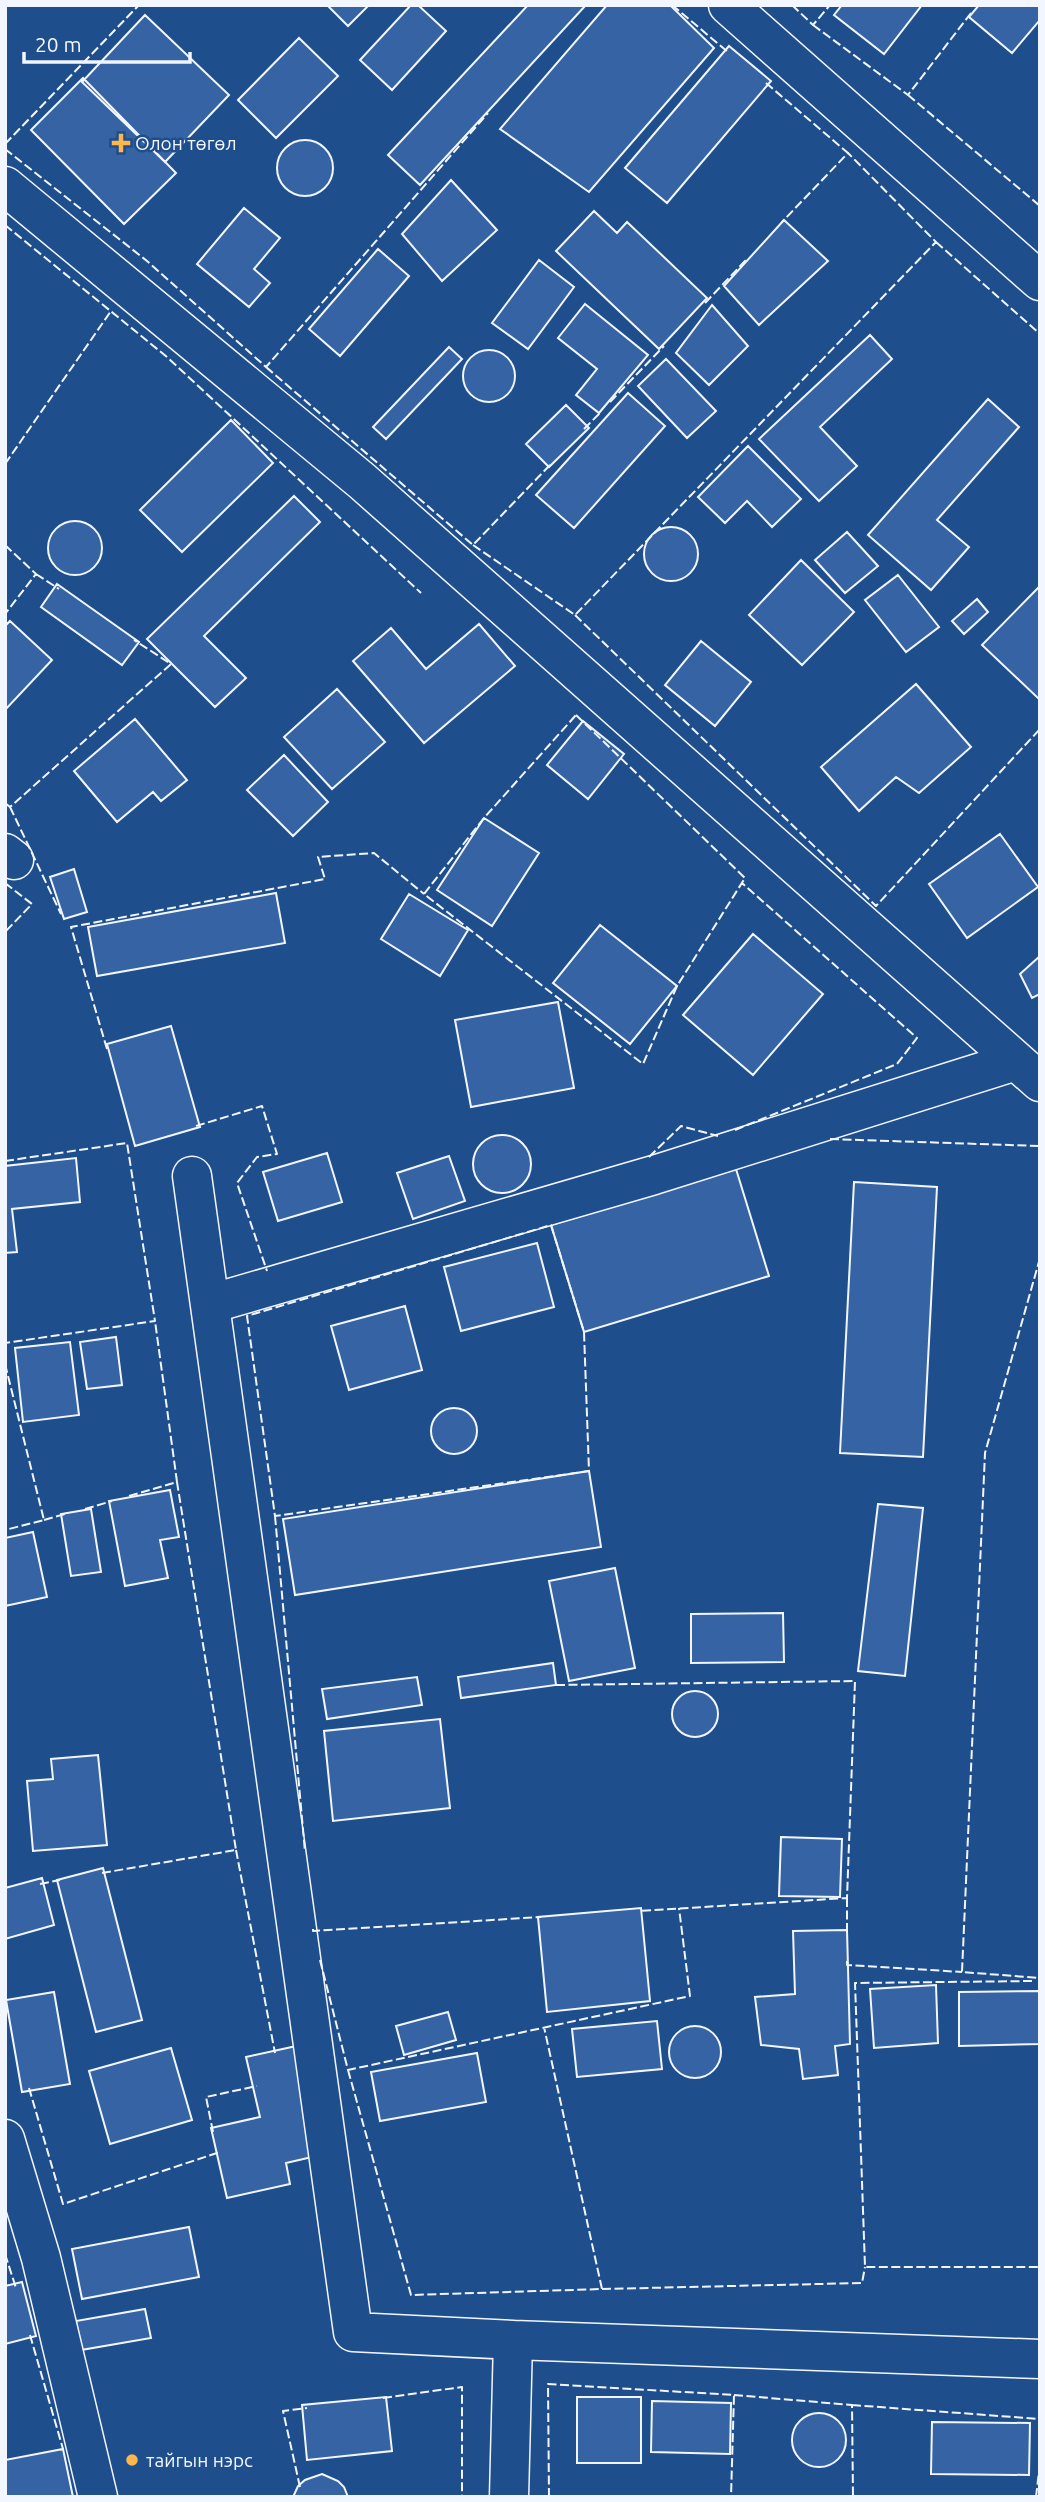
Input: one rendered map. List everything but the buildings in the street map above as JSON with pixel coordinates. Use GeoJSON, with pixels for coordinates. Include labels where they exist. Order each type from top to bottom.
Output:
{"type":"FeatureCollection","features":[{"type":"Feature","properties":{"kind":"street"},"geometry":{"type":"LineString","coordinates":[[728,5],[1040,281]]}},
{"type":"Feature","properties":{"kind":"street"},"geometry":{"type":"LineString","coordinates":[[5,186],[362,481],[1028,1071]]}},
{"type":"Feature","properties":{"kind":"street"},"geometry":{"type":"LineString","coordinates":[[210,1304],[654,1175],[1028,1071]]}},
{"type":"Feature","properties":{"kind":"street"},"geometry":{"type":"LineString","coordinates":[[192,1176],[353,2332],[1040,2360]]}},
{"type":"Feature","properties":{"kind":"street"},"geometry":{"type":"LineString","coordinates":[[5,2139],[41,2258],[98,2497]]}},
{"type":"Feature","properties":{"kind":"street"},"geometry":{"type":"LineString","coordinates":[[509,2497],[513,2340]]}},
{"type":"Feature","properties":{"kind":"fence"},"geometry":{"type":"LineString","coordinates":[[5,144],[139,5]]}},
{"type":"Feature","properties":{"kind":"fence"},"geometry":{"type":"LineString","coordinates":[[672,5],[728,52]]}},
{"type":"Feature","properties":{"kind":"fence"},"geometry":{"type":"LineString","coordinates":[[792,5],[813,25],[830,5]]}},
{"type":"Feature","properties":{"kind":"fence"},"geometry":{"type":"LineString","coordinates":[[813,25],[908,95],[971,13]]}},
{"type":"Feature","properties":{"kind":"fence"},"geometry":{"type":"LineString","coordinates":[[766,83],[848,153],[782,222]]}},
{"type":"Feature","properties":{"kind":"fence"},"geometry":{"type":"LineString","coordinates":[[908,95],[1040,206]]}},
{"type":"Feature","properties":{"kind":"fence"},"geometry":{"type":"LineString","coordinates":[[5,149],[147,261],[266,367],[488,113]]}},
{"type":"Feature","properties":{"kind":"fence"},"geometry":{"type":"LineString","coordinates":[[473,545],[575,615],[936,242],[848,153]]}},
{"type":"Feature","properties":{"kind":"fence"},"geometry":{"type":"LineString","coordinates":[[5,225],[167,357],[421,593]]}},
{"type":"Feature","properties":{"kind":"fence"},"geometry":{"type":"LineString","coordinates":[[936,242],[1040,334]]}},
{"type":"Feature","properties":{"kind":"fence"},"geometry":{"type":"LineString","coordinates":[[705,303],[746,260]]}},
{"type":"Feature","properties":{"kind":"fence"},"geometry":{"type":"LineString","coordinates":[[5,464],[111,311]]}},
{"type":"Feature","properties":{"kind":"fence"},"geometry":{"type":"LineString","coordinates":[[610,402],[664,346]]}},
{"type":"Feature","properties":{"kind":"fence"},"geometry":{"type":"LineString","coordinates":[[266,367],[473,545],[550,465]]}},
{"type":"Feature","properties":{"kind":"fence"},"geometry":{"type":"LineString","coordinates":[[584,429],[601,412]]}},
{"type":"Feature","properties":{"kind":"fence"},"geometry":{"type":"LineString","coordinates":[[5,545],[36,574],[5,614]]}},
{"type":"Feature","properties":{"kind":"fence"},"geometry":{"type":"LineString","coordinates":[[36,574],[59,589]]}},
{"type":"Feature","properties":{"kind":"fence"},"geometry":{"type":"LineString","coordinates":[[575,615],[876,906],[1040,729]]}},
{"type":"Feature","properties":{"kind":"fence"},"geometry":{"type":"LineString","coordinates":[[5,803],[10,807],[171,664],[134,640]]}},
{"type":"Feature","properties":{"kind":"fence"},"geometry":{"type":"LineString","coordinates":[[576,715],[745,878],[677,986],[643,1064],[424,894],[484,818],[576,715]]}},
{"type":"Feature","properties":{"kind":"fence"},"geometry":{"type":"LineString","coordinates":[[10,807],[61,914]]}},
{"type":"Feature","properties":{"kind":"fence"},"geometry":{"type":"LineString","coordinates":[[107,1049],[71,927],[325,879],[318,857],[374,853],[424,894]]}},
{"type":"Feature","properties":{"kind":"fence"},"geometry":{"type":"LineString","coordinates":[[5,883],[32,904],[5,932]]}},
{"type":"Feature","properties":{"kind":"fence"},"geometry":{"type":"LineString","coordinates":[[735,1130],[897,1064],[917,1038],[742,883]]}},
{"type":"Feature","properties":{"kind":"fence"},"geometry":{"type":"LineString","coordinates":[[196,1126],[262,1106],[277,1154],[257,1157],[237,1183],[267,1271]]}},
{"type":"Feature","properties":{"kind":"fence"},"geometry":{"type":"LineString","coordinates":[[649,1157],[681,1126],[718,1136]]}},
{"type":"Feature","properties":{"kind":"fence"},"geometry":{"type":"LineString","coordinates":[[830,1139],[1040,1146]]}},
{"type":"Feature","properties":{"kind":"fence"},"geometry":{"type":"LineString","coordinates":[[5,1161],[127,1143],[155,1321],[5,1343]]}},
{"type":"Feature","properties":{"kind":"fence"},"geometry":{"type":"LineString","coordinates":[[551,1225],[584,1332],[589,1471],[275,1516],[247,1316],[551,1225]]}},
{"type":"Feature","properties":{"kind":"fence"},"geometry":{"type":"LineString","coordinates":[[1040,1258],[985,1453],[962,1972],[1040,1978]]}},
{"type":"Feature","properties":{"kind":"fence"},"geometry":{"type":"LineString","coordinates":[[129,1496],[177,1482],[155,1321]]}},
{"type":"Feature","properties":{"kind":"fence"},"geometry":{"type":"LineString","coordinates":[[5,1364],[44,1520],[5,1530]]}},
{"type":"Feature","properties":{"kind":"fence"},"geometry":{"type":"LineString","coordinates":[[102,1873],[236,1850],[177,1482]]}},
{"type":"Feature","properties":{"kind":"fence"},"geometry":{"type":"LineString","coordinates":[[85,1509],[112,1501]]}},
{"type":"Feature","properties":{"kind":"fence"},"geometry":{"type":"LineString","coordinates":[[44,1520],[65,1514]]}},
{"type":"Feature","properties":{"kind":"fence"},"geometry":{"type":"LineString","coordinates":[[275,1516],[305,1852]]}},
{"type":"Feature","properties":{"kind":"fence"},"geometry":{"type":"LineString","coordinates":[[556,1685],[855,1681],[847,1898],[639,1911]]}},
{"type":"Feature","properties":{"kind":"fence"},"geometry":{"type":"LineString","coordinates":[[236,1850],[275,2053]]}},
{"type":"Feature","properties":{"kind":"fence"},"geometry":{"type":"LineString","coordinates":[[40,1884],[60,1880]]}},
{"type":"Feature","properties":{"kind":"fence"},"geometry":{"type":"LineString","coordinates":[[847,1898],[847,1933]]}},
{"type":"Feature","properties":{"kind":"fence"},"geometry":{"type":"LineString","coordinates":[[320,1960],[348,2070],[690,1996],[679,1908]]}},
{"type":"Feature","properties":{"kind":"fence"},"geometry":{"type":"LineString","coordinates":[[313,1929],[541,1917]]}},
{"type":"Feature","properties":{"kind":"fence"},"geometry":{"type":"LineString","coordinates":[[847,1961],[847,1965],[962,1972]]}},
{"type":"Feature","properties":{"kind":"fence"},"geometry":{"type":"LineString","coordinates":[[1032,1981],[855,1983],[865,2267],[1040,2267]]}},
{"type":"Feature","properties":{"kind":"fence"},"geometry":{"type":"LineString","coordinates":[[348,2070],[411,2295],[602,2289],[544,2027]]}},
{"type":"Feature","properties":{"kind":"fence"},"geometry":{"type":"LineString","coordinates":[[213,2132],[206,2097],[257,2086]]}},
{"type":"Feature","properties":{"kind":"fence"},"geometry":{"type":"LineString","coordinates":[[29,2088],[63,2204],[217,2153],[216,2149]]}},
{"type":"Feature","properties":{"kind":"fence"},"geometry":{"type":"LineString","coordinates":[[5,2254],[16,2288]]}},
{"type":"Feature","properties":{"kind":"fence"},"geometry":{"type":"LineString","coordinates":[[602,2289],[862,2283],[865,2267]]}},
{"type":"Feature","properties":{"kind":"fence"},"geometry":{"type":"LineString","coordinates":[[30,2335],[63,2449],[59,2450]]}},
{"type":"Feature","properties":{"kind":"fence"},"geometry":{"type":"LineString","coordinates":[[549,2497],[548,2384],[734,2395],[731,2497]]}},
{"type":"Feature","properties":{"kind":"fence"},"geometry":{"type":"LineString","coordinates":[[383,2398],[462,2387],[462,2497]]}},
{"type":"Feature","properties":{"kind":"fence"},"geometry":{"type":"LineString","coordinates":[[734,2395],[852,2405],[853,2497]]}},
{"type":"Feature","properties":{"kind":"fence"},"geometry":{"type":"LineString","coordinates":[[852,2405],[1040,2419]]}},
{"type":"Feature","properties":{"kind":"fence"},"geometry":{"type":"LineString","coordinates":[[300,2487],[283,2411],[307,2408]]}},
{"type":"Feature","properties":{"kind":"fence"},"geometry":{"type":"LineString","coordinates":[[1036,2497],[1040,2463]]}},
{"type":"Feature","properties":{"kind":"place","name":"Олон төгөл"},"geometry":{"type":"Point","coordinates":[121,143]}},
{"type":"Feature","properties":{"kind":"place","name":"тайгын нэрс"},"geometry":{"type":"Point","coordinates":[132,2460]}}]}
